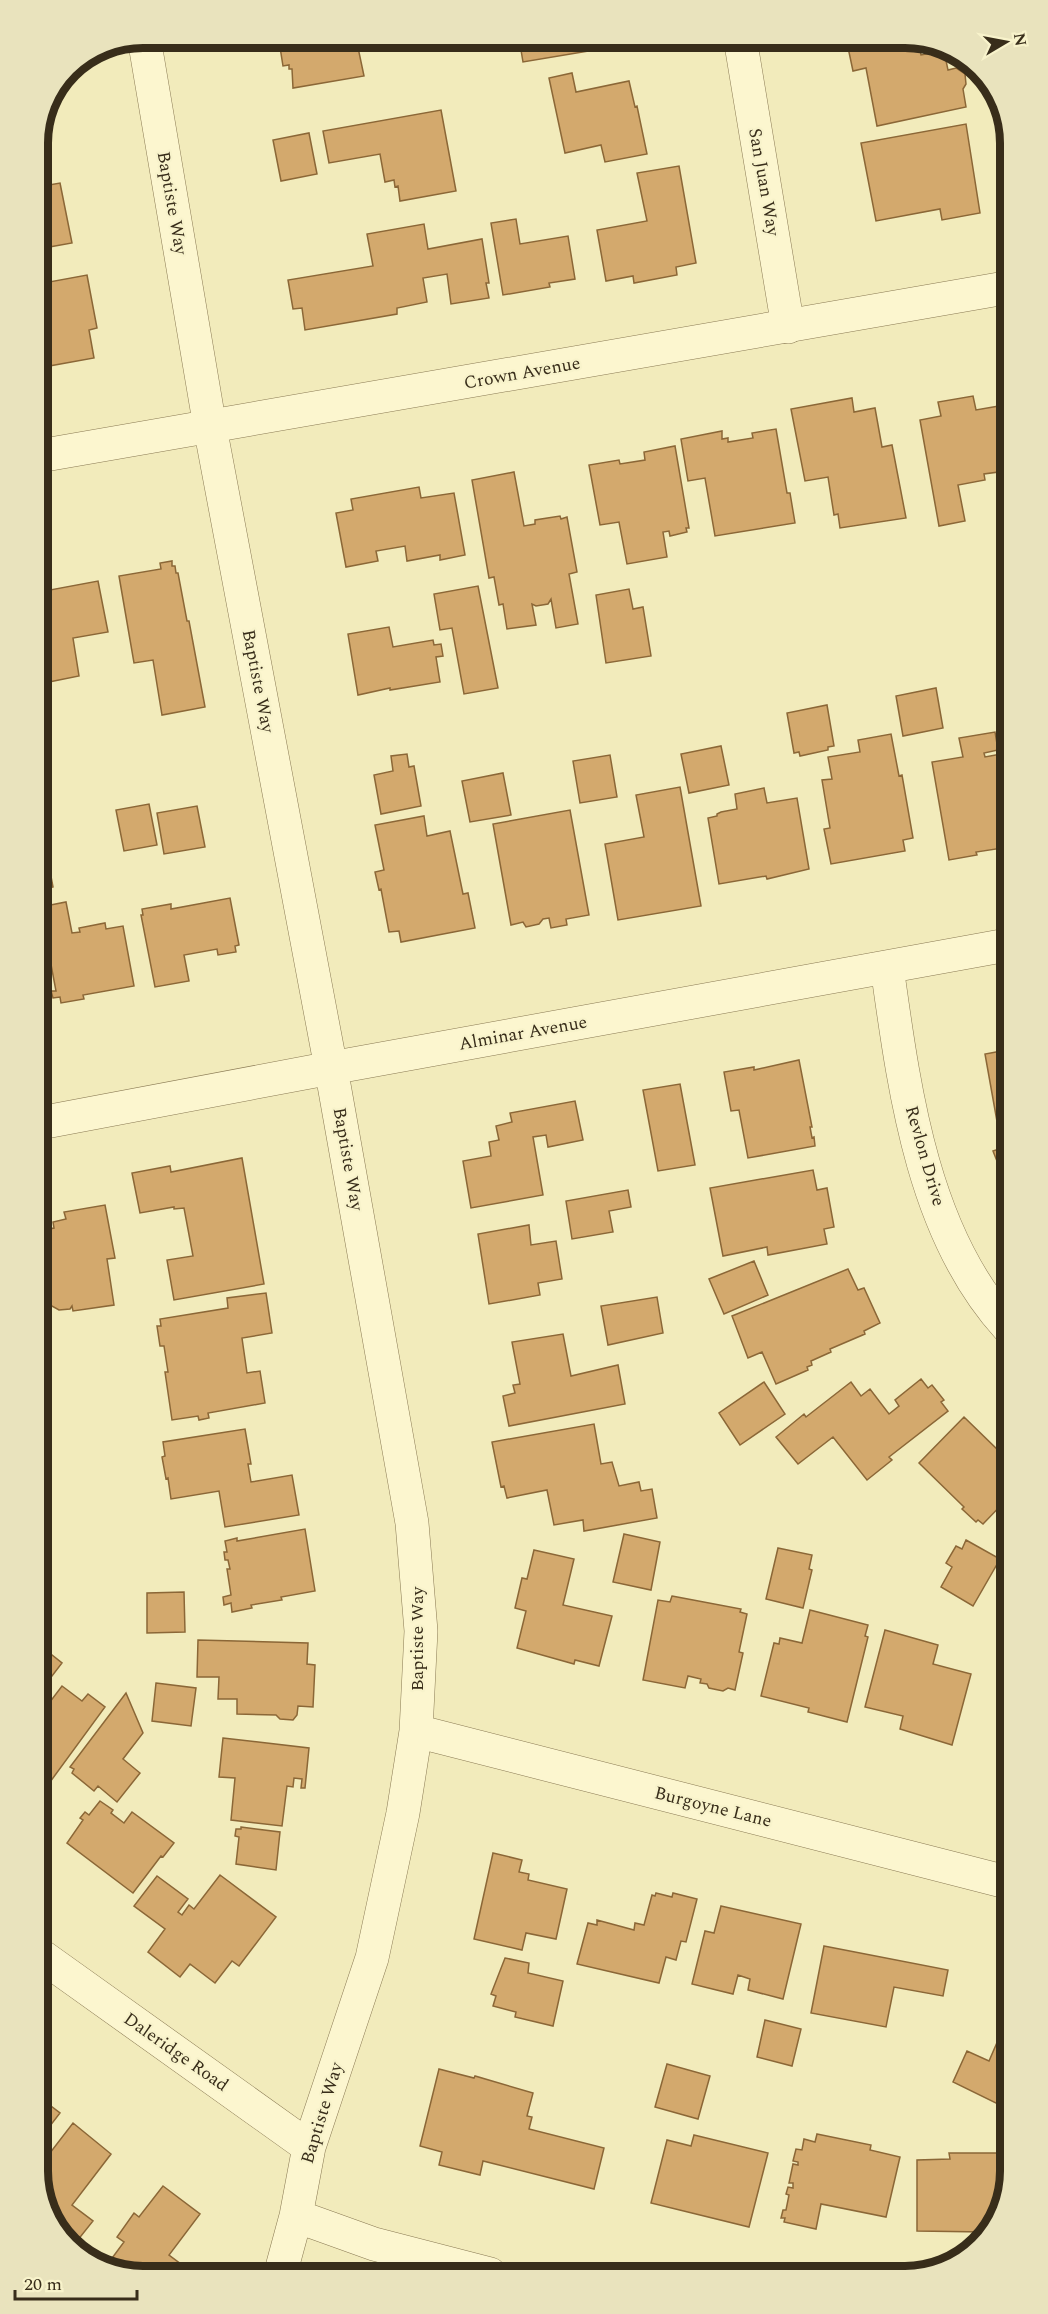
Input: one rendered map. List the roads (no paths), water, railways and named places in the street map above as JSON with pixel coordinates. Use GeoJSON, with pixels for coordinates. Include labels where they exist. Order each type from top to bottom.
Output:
{"type":"FeatureCollection","features":[{"type":"Feature","properties":{"kind":"street","name":"Baptiste Way"},"geometry":{"type":"LineString","coordinates":[[146,48],[210,427],[332,1068],[412,1523],[421,1631],[416,1731],[403,1813],[372,1958],[309,2147],[296,2216],[282,2266]]}},
{"type":"Feature","properties":{"kind":"street","name":"San Juan Way"},"geometry":{"type":"LineString","coordinates":[[742,48],[788,327]]}},
{"type":"Feature","properties":{"kind":"street","name":"Crown Avenue"},"geometry":{"type":"LineString","coordinates":[[48,454],[1000,289]]}},
{"type":"Feature","properties":{"kind":"street","name":"Alminar Avenue"},"geometry":{"type":"LineString","coordinates":[[48,1121],[1000,946]]}},
{"type":"Feature","properties":{"kind":"street","name":"Revlon Drive"},"geometry":{"type":"LineString","coordinates":[[887,967],[903,1079],[931,1188],[956,1250],[990,1307],[1000,1318]]}},
{"type":"Feature","properties":{"kind":"street","name":"Burgoyne Lane"},"geometry":{"type":"LineString","coordinates":[[416,1731],[1000,1880]]}},
{"type":"Feature","properties":{"kind":"street","name":"Daleridge Road"},"geometry":{"type":"LineString","coordinates":[[48,1961],[309,2147]]}},
{"type":"Feature","properties":{"kind":"street"},"geometry":{"type":"LineString","coordinates":[[296,2216],[374,2244],[459,2266]]}}]}
